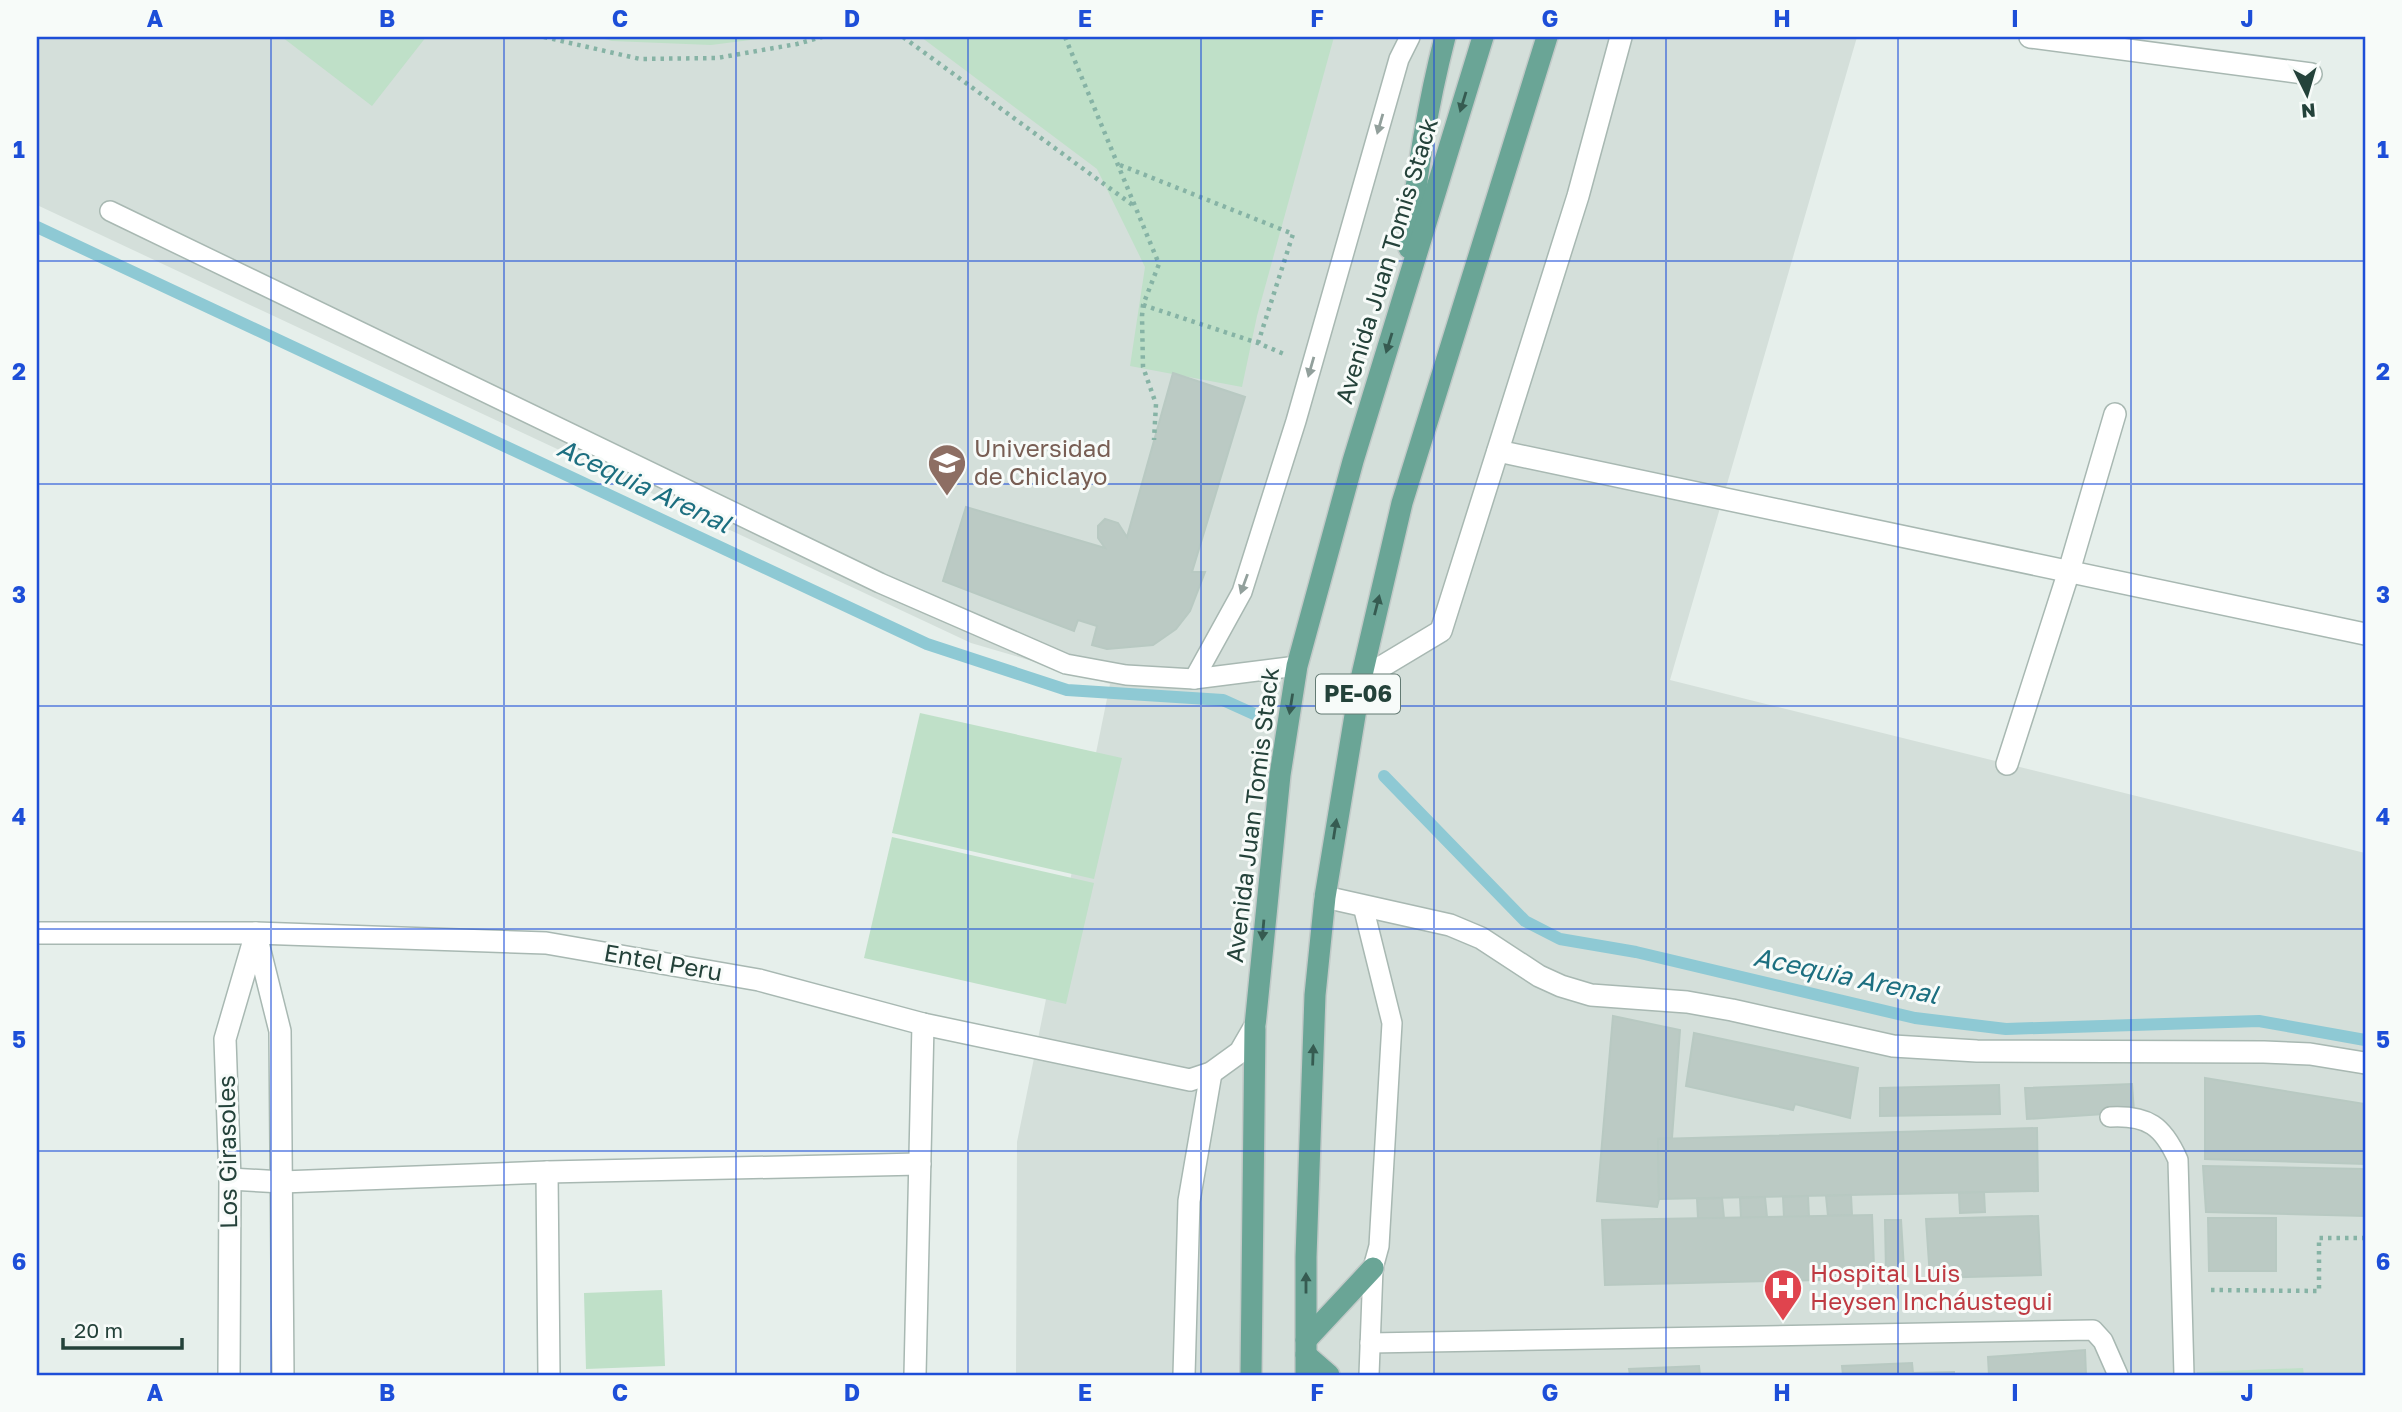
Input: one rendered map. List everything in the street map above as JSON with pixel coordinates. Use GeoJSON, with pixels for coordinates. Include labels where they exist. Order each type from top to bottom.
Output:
{"type":"FeatureCollection","features":[{"type":"Feature","properties":{"kind":"main road"},"geometry":{"type":"LineString","coordinates":[[1404,295],[1415,184],[1430,96],[1445,37]]}},
{"type":"Feature","properties":{"kind":"main road","name":"Avenida Juan Tomis Stack"},"geometry":{"type":"LineString","coordinates":[[1251,1375],[1255,1026],[1280,775],[1297,666],[1353,461],[1483,37]]}},
{"type":"Feature","properties":{"kind":"main road","name":"PE-06"},"geometry":{"type":"LineString","coordinates":[[1306,1357],[1306,1257],[1315,995],[1325,898],[1361,680],[1402,503],[1547,37]]}},
{"type":"Feature","properties":{"kind":"main road"},"geometry":{"type":"LineString","coordinates":[[1329,1375],[1306,1357],[1373,1268]]}},
{"type":"Feature","properties":{"kind":"street"},"geometry":{"type":"LineString","coordinates":[[1361,680],[1441,631],[1578,196],[1621,37]]}},
{"type":"Feature","properties":{"kind":"street"},"geometry":{"type":"LineString","coordinates":[[2030,37],[2311,74]]}},
{"type":"Feature","properties":{"kind":"street"},"geometry":{"type":"LineString","coordinates":[[2007,764],[2115,414]]}},
{"type":"Feature","properties":{"kind":"street"},"geometry":{"type":"LineString","coordinates":[[1498,451],[2365,634]]}},
{"type":"Feature","properties":{"kind":"street"},"geometry":{"type":"LineString","coordinates":[[1325,898],[1450,925],[1481,937],[1539,976],[1591,995],[1687,1002],[1893,1046],[1977,1051],[2264,1052],[2310,1054],[2365,1063]]}},
{"type":"Feature","properties":{"kind":"street","name":"Entel Peru"},"geometry":{"type":"LineString","coordinates":[[37,933],[256,933],[546,943],[758,980],[923,1024],[1190,1080],[1212,1073],[1240,1052],[1255,1026]]}},
{"type":"Feature","properties":{"kind":"street"},"geometry":{"type":"LineString","coordinates":[[256,933],[280,1031],[283,1375]]}},
{"type":"Feature","properties":{"kind":"street","name":"Los Girasoles"},"geometry":{"type":"LineString","coordinates":[[229,1375],[230,1179],[225,1039],[256,933]]}},
{"type":"Feature","properties":{"kind":"street"},"geometry":{"type":"LineString","coordinates":[[915,1375],[923,1024]]}},
{"type":"Feature","properties":{"kind":"street"},"geometry":{"type":"LineString","coordinates":[[1184,1375],[1189,1200],[1212,1073]]}},
{"type":"Feature","properties":{"kind":"street"},"geometry":{"type":"LineString","coordinates":[[230,1179],[282,1182],[547,1172],[920,1164]]}},
{"type":"Feature","properties":{"kind":"street"},"geometry":{"type":"LineString","coordinates":[[547,1172],[549,1375]]}},
{"type":"Feature","properties":{"kind":"lane"},"geometry":{"type":"LineString","coordinates":[[1194,680],[1242,592],[1296,421],[1399,59],[1409,37]]}},
{"type":"Feature","properties":{"kind":"lane"},"geometry":{"type":"LineString","coordinates":[[110,211],[880,583],[1066,664],[1126,676],[1194,680],[1297,666]]}},
{"type":"Feature","properties":{"kind":"lane"},"geometry":{"type":"LineString","coordinates":[[1363,906],[1392,1023],[1379,1246],[1373,1268],[1369,1375]]}},
{"type":"Feature","properties":{"kind":"lane"},"geometry":{"type":"LineString","coordinates":[[2110,1117],[2134,1116],[2156,1128],[2169,1141],[2178,1160],[2184,1375]]}},
{"type":"Feature","properties":{"kind":"lane"},"geometry":{"type":"LineString","coordinates":[[1370,1343],[2093,1330],[2104,1341],[2118,1375]]}},
{"type":"Feature","properties":{"kind":"path"},"geometry":{"type":"LineString","coordinates":[[544,37],[639,59],[717,58],[822,37]]}},
{"type":"Feature","properties":{"kind":"path"},"geometry":{"type":"LineString","coordinates":[[903,37],[1136,208]]}},
{"type":"Feature","properties":{"kind":"path"},"geometry":{"type":"LineString","coordinates":[[1065,37],[1159,264],[1143,304],[1143,367],[1156,404],[1154,440]]}},
{"type":"Feature","properties":{"kind":"path"},"geometry":{"type":"LineString","coordinates":[[1119,165],[1293,234],[1258,343]]}},
{"type":"Feature","properties":{"kind":"path"},"geometry":{"type":"LineString","coordinates":[[1143,304],[1258,343],[1312,365]]}},
{"type":"Feature","properties":{"kind":"path"},"geometry":{"type":"LineString","coordinates":[[2182,1289],[2319,1291],[2319,1238],[2365,1238]]}},
{"type":"Feature","properties":{"kind":"shaded area"},"geometry":{"type":"Polygon","coordinates":[[[37,37],[1857,37],[1670,680],[2365,853],[2365,1375],[1016,1375],[1017,1142],[1110,684],[971,643],[37,205],[37,37]]]}},
{"type":"Feature","properties":{"kind":"green space"},"geometry":{"type":"Polygon","coordinates":[[[282,37],[426,37],[372,106],[282,37]]]}},
{"type":"Feature","properties":{"kind":"green space"},"geometry":{"type":"Polygon","coordinates":[[[597,37],[773,37],[711,45],[612,41],[597,37]]]}},
{"type":"Feature","properties":{"kind":"green space"},"geometry":{"type":"Polygon","coordinates":[[[921,37],[1334,37],[1257,316],[1242,387],[1130,366],[1145,267],[1097,169],[921,37]]]}},
{"type":"Feature","properties":{"kind":"green space"},"geometry":{"type":"Polygon","coordinates":[[[920,713],[1122,758],[1094,879],[892,833],[920,713]]]}},
{"type":"Feature","properties":{"kind":"green space"},"geometry":{"type":"Polygon","coordinates":[[[892,837],[1094,883],[1066,1004],[864,958],[892,837]]]}},
{"type":"Feature","properties":{"kind":"green space"},"geometry":{"type":"Polygon","coordinates":[[[662,1290],[665,1366],[586,1369],[584,1293],[662,1290]]]}},
{"type":"Feature","properties":{"kind":"green space"},"geometry":{"type":"Polygon","coordinates":[[[2303,1368],[2304,1375],[2197,1375],[2197,1372],[2303,1368]]]}},
{"type":"Feature","properties":{"kind":"building"},"geometry":{"type":"Polygon","coordinates":[[[1173,373],[1245,397],[1192,572],[1205,572],[1190,611],[1176,629],[1153,645],[1107,649],[1092,645],[1097,626],[1078,620],[1074,631],[943,581],[966,507],[1105,548],[1098,538],[1098,526],[1105,519],[1118,523],[1127,537],[1173,373]]]}},
{"type":"Feature","properties":{"kind":"building"},"geometry":{"type":"Polygon","coordinates":[[[1613,1016],[1680,1030],[1672,1138],[1658,1139],[1657,1207],[1597,1201],[1613,1016]]]}},
{"type":"Feature","properties":{"kind":"building"},"geometry":{"type":"Polygon","coordinates":[[[1694,1033],[1858,1068],[1850,1118],[1795,1104],[1793,1110],[1686,1086],[1694,1033]]]}},
{"type":"Feature","properties":{"kind":"building"},"geometry":{"type":"Polygon","coordinates":[[[2205,1078],[2365,1104],[2365,1164],[2205,1159],[2205,1078]]]}},
{"type":"Feature","properties":{"kind":"building"},"geometry":{"type":"Polygon","coordinates":[[[2132,1084],[2134,1112],[2027,1119],[2025,1088],[2132,1084]]]}},
{"type":"Feature","properties":{"kind":"building"},"geometry":{"type":"Polygon","coordinates":[[[1999,1085],[2000,1114],[1880,1116],[1880,1088],[1999,1085]]]}},
{"type":"Feature","properties":{"kind":"building"},"geometry":{"type":"Polygon","coordinates":[[[2037,1128],[2038,1191],[1659,1199],[1658,1139],[2037,1128]]]}},
{"type":"Feature","properties":{"kind":"building"},"geometry":{"type":"Polygon","coordinates":[[[2203,1166],[2365,1169],[2365,1216],[2206,1212],[2203,1166]]]}},
{"type":"Feature","properties":{"kind":"building"},"geometry":{"type":"Polygon","coordinates":[[[1984,1192],[1985,1212],[1960,1213],[1959,1193],[1984,1192]]]}},
{"type":"Feature","properties":{"kind":"building"},"geometry":{"type":"Polygon","coordinates":[[[1851,1195],[1852,1215],[1828,1216],[1826,1196],[1851,1195]]]}},
{"type":"Feature","properties":{"kind":"building"},"geometry":{"type":"Polygon","coordinates":[[[1808,1196],[1809,1217],[1784,1217],[1783,1197],[1808,1196]]]}},
{"type":"Feature","properties":{"kind":"building"},"geometry":{"type":"Polygon","coordinates":[[[1765,1197],[1767,1217],[1741,1218],[1740,1198],[1765,1197]]]}},
{"type":"Feature","properties":{"kind":"building"},"geometry":{"type":"Polygon","coordinates":[[[1722,1198],[1724,1218],[1698,1218],[1697,1199],[1722,1198]]]}},
{"type":"Feature","properties":{"kind":"building"},"geometry":{"type":"Polygon","coordinates":[[[1872,1215],[1874,1267],[1858,1269],[1859,1279],[1605,1285],[1602,1220],[1872,1215]]]}},
{"type":"Feature","properties":{"kind":"building"},"geometry":{"type":"Polygon","coordinates":[[[2038,1216],[2041,1275],[1930,1278],[1926,1219],[2038,1216]]]}},
{"type":"Feature","properties":{"kind":"building"},"geometry":{"type":"Polygon","coordinates":[[[2208,1218],[2276,1218],[2276,1271],[2209,1271],[2208,1218]]]}},
{"type":"Feature","properties":{"kind":"building"},"geometry":{"type":"Polygon","coordinates":[[[1885,1220],[1901,1220],[1904,1269],[1886,1271],[1885,1220]]]}},
{"type":"Feature","properties":{"kind":"building"},"geometry":{"type":"Polygon","coordinates":[[[2085,1350],[2086,1375],[1989,1375],[1988,1357],[2085,1350]]]}},
{"type":"Feature","properties":{"kind":"building"},"geometry":{"type":"Polygon","coordinates":[[[1912,1363],[1913,1373],[1954,1372],[1954,1375],[1843,1375],[1842,1366],[1912,1363]]]}},
{"type":"Feature","properties":{"kind":"building"},"geometry":{"type":"Polygon","coordinates":[[[1699,1366],[1700,1375],[1630,1375],[1629,1369],[1699,1366]]]}},
{"type":"Feature","properties":{"kind":"waterway","name":"Acequia Arenal"},"geometry":{"type":"LineString","coordinates":[[37,227],[927,644],[1067,690],[1223,700],[1254,714]]}},
{"type":"Feature","properties":{"kind":"waterway","name":"Acequia Arenal"},"geometry":{"type":"LineString","coordinates":[[1384,776],[1525,921],[1560,939],[1636,952],[1915,1018],[2006,1029],[2259,1021],[2365,1040]]}},
{"type":"Feature","properties":{"kind":"place","name":"Universidad de Chiclayo"},"geometry":{"type":"Point","coordinates":[947,497]}},
{"type":"Feature","properties":{"kind":"place","name":"Hospital Luis Heysen Incháustegui"},"geometry":{"type":"Point","coordinates":[1783,1322]}}]}
